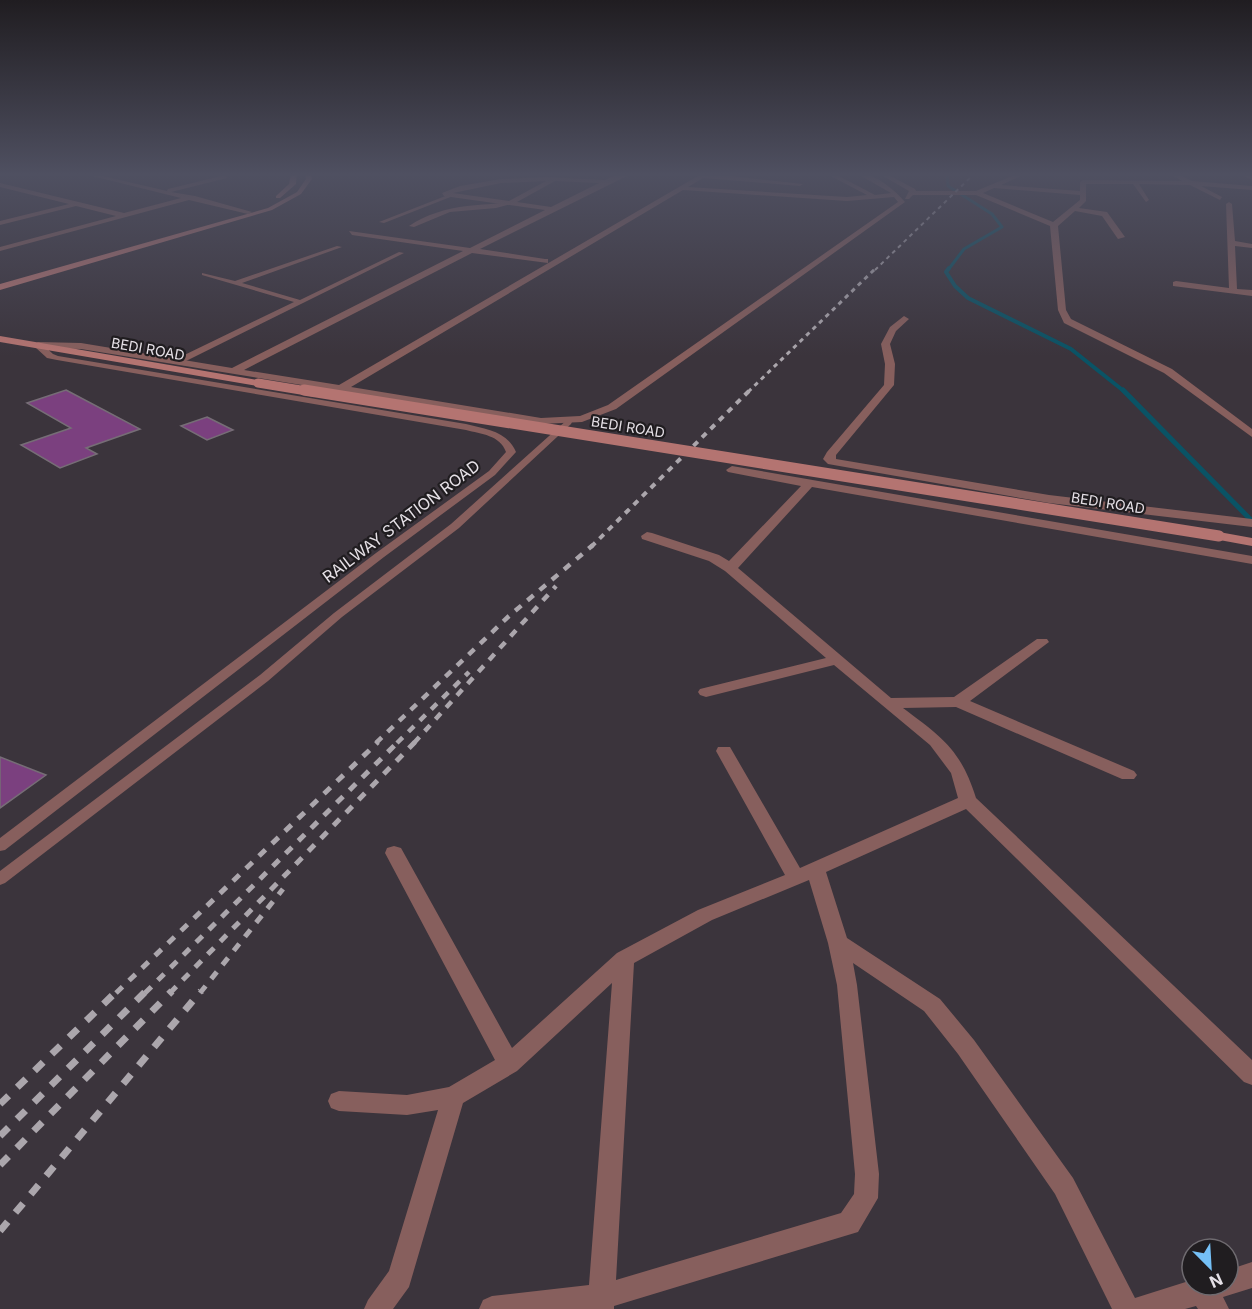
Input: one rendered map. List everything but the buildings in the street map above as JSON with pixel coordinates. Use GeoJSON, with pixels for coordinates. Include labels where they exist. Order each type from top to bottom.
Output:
{"type":"FeatureCollection","features":[{"type":"Feature","properties":{"kind":"main road"},"geometry":{"type":"LineString","coordinates":[[0,281],[169,234]]}},
{"type":"Feature","properties":{"kind":"main road"},"geometry":{"type":"LineString","coordinates":[[0,287],[183,234]]}},
{"type":"Feature","properties":{"kind":"main road","name":"BEDI ROAD"},"geometry":{"type":"LineString","coordinates":[[0,339],[1252,542]]}},
{"type":"Feature","properties":{"kind":"street"},"geometry":{"type":"LineString","coordinates":[[0,249],[54,234]]}},
{"type":"Feature","properties":{"kind":"street"},"geometry":{"type":"LineString","coordinates":[[360,234],[545,261]]}},
{"type":"Feature","properties":{"kind":"street"},"geometry":{"type":"LineString","coordinates":[[233,371],[502,234]]}},
{"type":"Feature","properties":{"kind":"street"},"geometry":{"type":"LineString","coordinates":[[340,389],[603,234]]}},
{"type":"Feature","properties":{"kind":"street"},"geometry":{"type":"LineString","coordinates":[[38,345],[81,346],[541,422],[568,422],[596,415],[612,407],[851,234]]}},
{"type":"Feature","properties":{"kind":"street"},"geometry":{"type":"LineString","coordinates":[[1055,234],[1062,310],[1067,321],[1168,371],[1252,434]]}},
{"type":"Feature","properties":{"kind":"street"},"geometry":{"type":"LineString","coordinates":[[1231,234],[1233,291]]}},
{"type":"Feature","properties":{"kind":"street"},"geometry":{"type":"LineString","coordinates":[[1231,243],[1252,246]]}},
{"type":"Feature","properties":{"kind":"street"},"geometry":{"type":"LineString","coordinates":[[1176,284],[1252,293]]}},
{"type":"Feature","properties":{"kind":"street"},"geometry":{"type":"LineString","coordinates":[[904,319],[888,332],[885,342],[892,373],[889,385],[831,454],[832,462],[1049,499],[1252,523]]}},
{"type":"Feature","properties":{"kind":"street"},"geometry":{"type":"LineString","coordinates":[[732,470],[1252,560]]}},
{"type":"Feature","properties":{"kind":"street"},"geometry":{"type":"LineString","coordinates":[[730,568],[810,483]]}},
{"type":"Feature","properties":{"kind":"street"},"geometry":{"type":"LineString","coordinates":[[647,536],[714,558],[730,568],[936,741],[959,772],[968,801],[1252,1075]]}},
{"type":"Feature","properties":{"kind":"street"},"geometry":{"type":"LineString","coordinates":[[958,702],[1042,642]]}},
{"type":"Feature","properties":{"kind":"street"},"geometry":{"type":"LineString","coordinates":[[706,692],[837,660]]}},
{"type":"Feature","properties":{"kind":"street"},"geometry":{"type":"LineString","coordinates":[[888,703],[958,702],[1128,775]]}},
{"type":"Feature","properties":{"kind":"street"},"geometry":{"type":"LineString","coordinates":[[492,1309],[601,1303],[849,1223],[866,1198],[867,1174],[847,985],[838,943],[806,874],[724,751]]}},
{"type":"Feature","properties":{"kind":"street"},"geometry":{"type":"LineString","coordinates":[[339,1101],[407,1105],[453,1097],[509,1064],[624,959],[705,915],[806,874],[968,801]]}},
{"type":"Feature","properties":{"kind":"street"},"geometry":{"type":"LineString","coordinates":[[394,853],[509,1064]]}},
{"type":"Feature","properties":{"kind":"street"},"geometry":{"type":"LineString","coordinates":[[838,943],[932,1005],[966,1047],[1064,1186],[1126,1309]]}},
{"type":"Feature","properties":{"kind":"street"},"geometry":{"type":"LineString","coordinates":[[601,1303],[624,959]]}},
{"type":"Feature","properties":{"kind":"street"},"geometry":{"type":"LineString","coordinates":[[377,1309],[400,1278],[453,1097]]}},
{"type":"Feature","properties":{"kind":"street"},"geometry":{"type":"LineString","coordinates":[[1141,1309],[1203,1297]]}},
{"type":"Feature","properties":{"kind":"lane"},"geometry":{"type":"LineString","coordinates":[[235,283],[339,247]]}},
{"type":"Feature","properties":{"kind":"lane"},"geometry":{"type":"LineString","coordinates":[[177,362],[401,253]]}},
{"type":"Feature","properties":{"kind":"lane"},"geometry":{"type":"LineString","coordinates":[[204,274],[301,302]]}},
{"type":"Feature","properties":{"kind":"lane","name":"RAILWAY STATION ROAD"},"geometry":{"type":"LineString","coordinates":[[0,846],[380,555],[492,473],[511,452],[509,443],[503,438],[466,427],[57,358],[50,356],[38,345]]}},
{"type":"Feature","properties":{"kind":"lane","name":"RAILWAY STATION ROAD"},"geometry":{"type":"LineString","coordinates":[[0,879],[264,678],[338,615],[455,526],[568,422]]}},
{"type":"Feature","properties":{"kind":"waterway"},"geometry":{"type":"LineString","coordinates":[[948,270],[964,249],[990,234]]}},
{"type":"Feature","properties":{"kind":"waterway"},"geometry":{"type":"LineString","coordinates":[[949,268],[946,272],[955,286],[968,298],[1071,349],[1125,392]]}},
{"type":"Feature","properties":{"kind":"waterway"},"geometry":{"type":"LineString","coordinates":[[1125,392],[1252,521]]}},
{"type":"Feature","properties":{"kind":"railway"},"geometry":{"type":"LineString","coordinates":[[875,270],[912,234]]}},
{"type":"Feature","properties":{"kind":"railway"},"geometry":{"type":"LineString","coordinates":[[748,392],[876,268]]}},
{"type":"Feature","properties":{"kind":"railway"},"geometry":{"type":"LineString","coordinates":[[591,547],[750,390]]}},
{"type":"Feature","properties":{"kind":"railway"},"geometry":{"type":"LineString","coordinates":[[376,743],[509,616],[593,545]]}},
{"type":"Feature","properties":{"kind":"railway"},"geometry":{"type":"LineString","coordinates":[[414,743],[556,586]]}},
{"type":"Feature","properties":{"kind":"railway"},"geometry":{"type":"LineString","coordinates":[[397,743],[469,672]]}},
{"type":"Feature","properties":{"kind":"railway"},"geometry":{"type":"LineString","coordinates":[[116,993],[378,742]]}},
{"type":"Feature","properties":{"kind":"railway"},"geometry":{"type":"LineString","coordinates":[[145,993],[398,742]]}},
{"type":"Feature","properties":{"kind":"railway"},"geometry":{"type":"LineString","coordinates":[[170,993],[415,742]]}},
{"type":"Feature","properties":{"kind":"railway"},"geometry":{"type":"LineString","coordinates":[[200,993],[283,889]]}},
{"type":"Feature","properties":{"kind":"railway"},"geometry":{"type":"LineString","coordinates":[[0,1104],[117,991]]}},
{"type":"Feature","properties":{"kind":"railway"},"geometry":{"type":"LineString","coordinates":[[0,1136],[146,991]]}},
{"type":"Feature","properties":{"kind":"railway"},"geometry":{"type":"LineString","coordinates":[[0,1165],[172,991]]}},
{"type":"Feature","properties":{"kind":"railway"},"geometry":{"type":"LineString","coordinates":[[0,1231],[201,991]]}}]}
